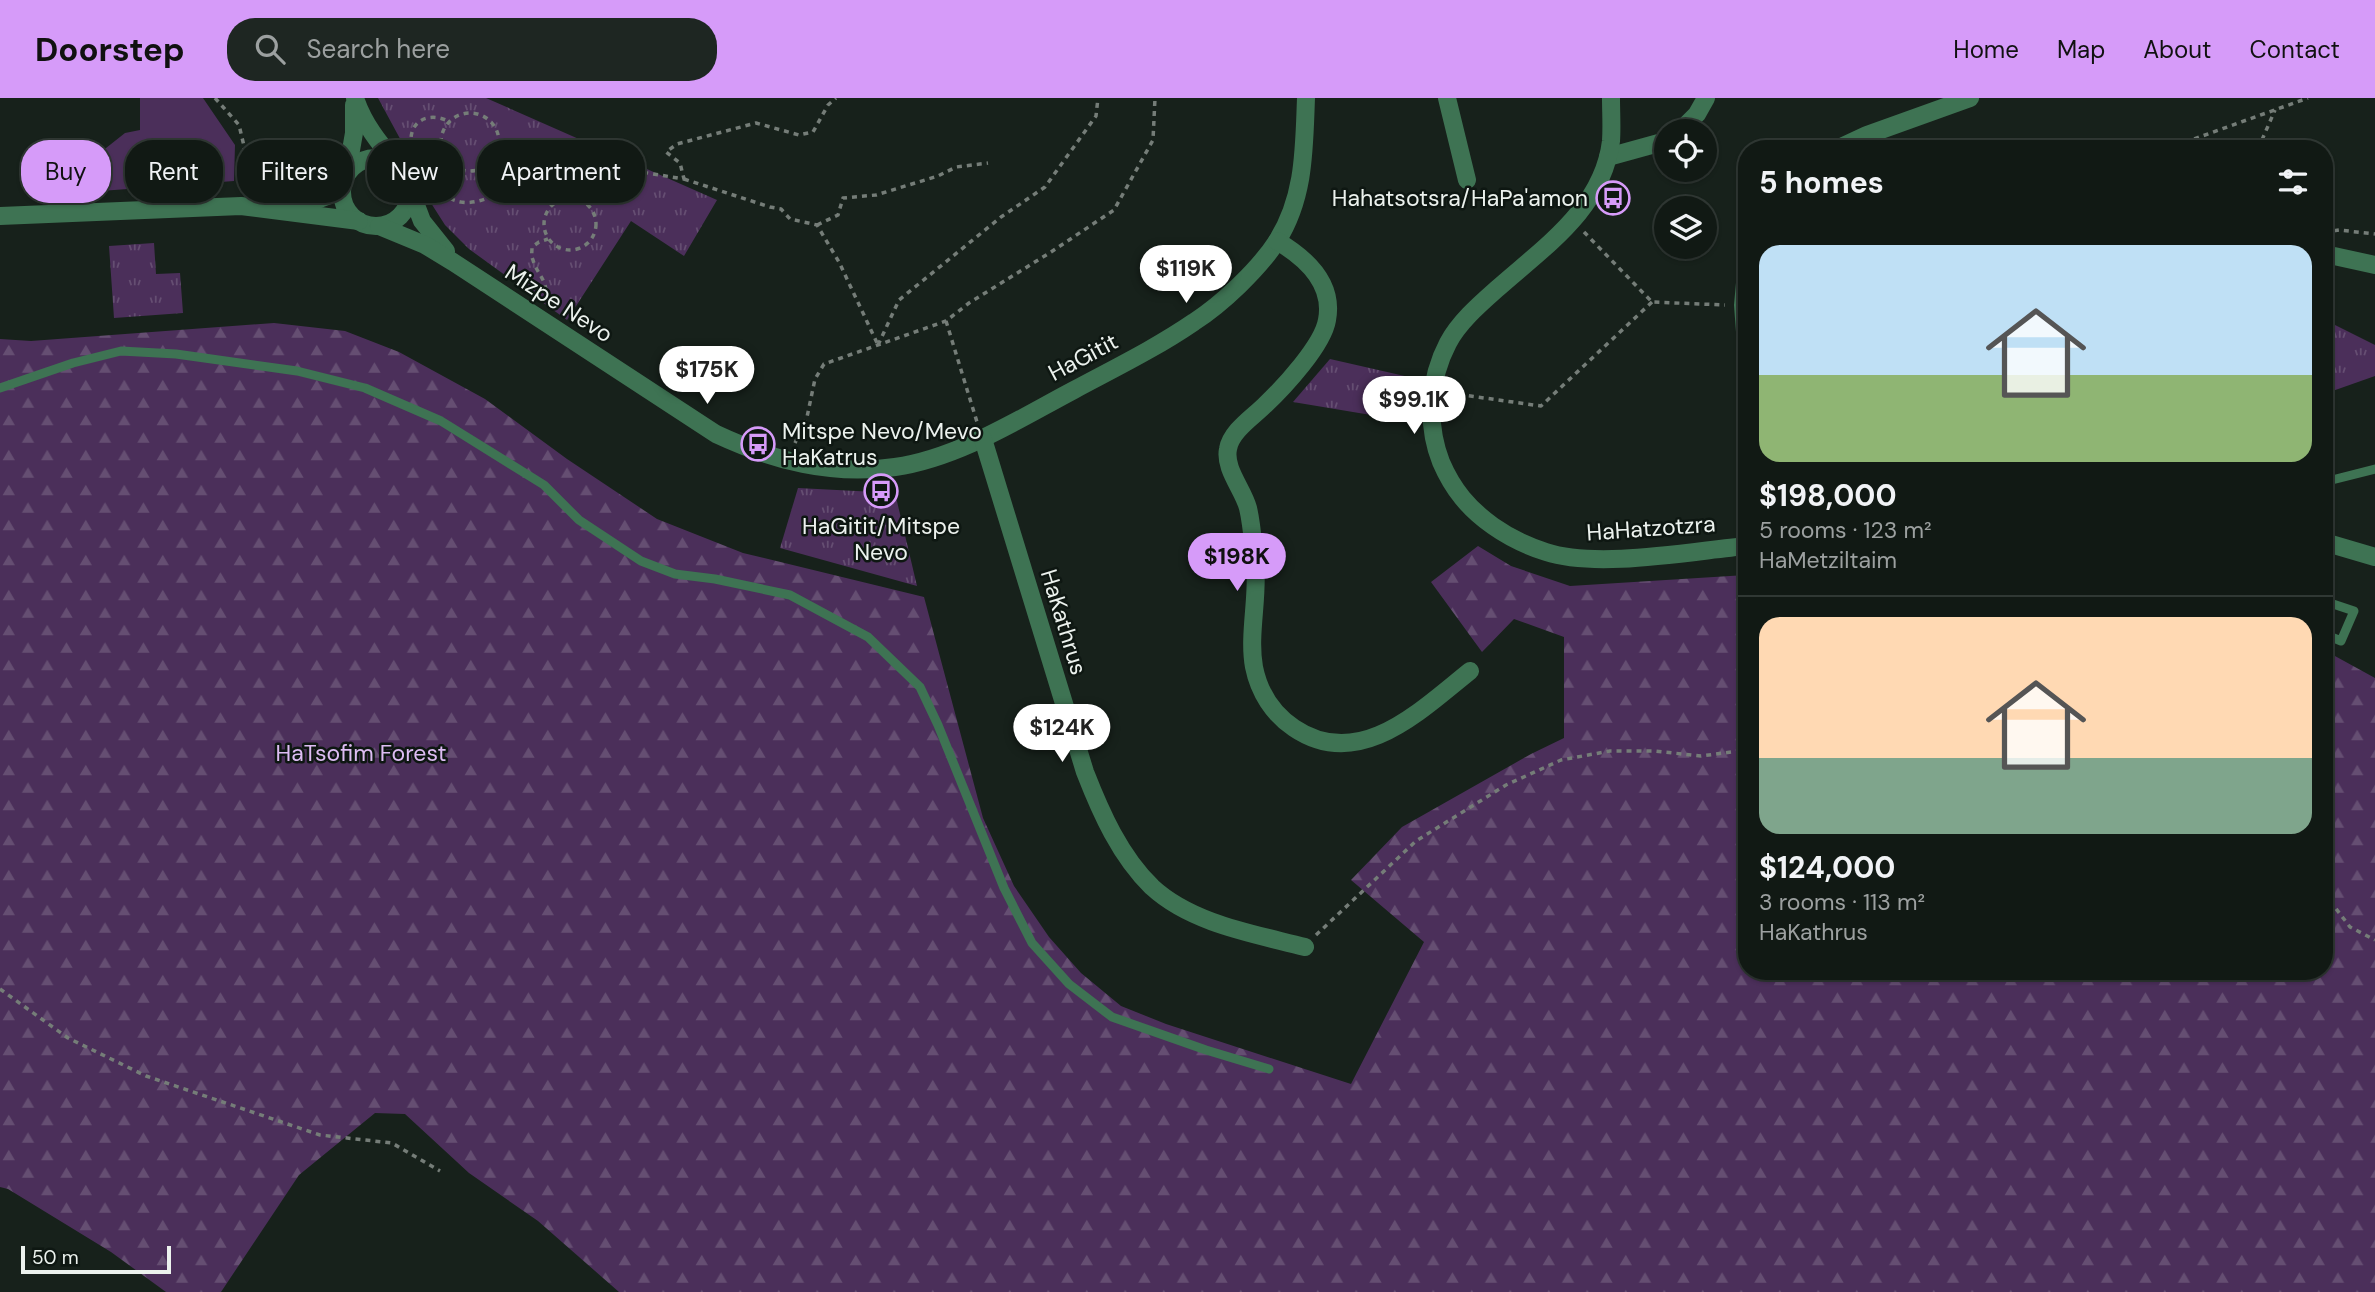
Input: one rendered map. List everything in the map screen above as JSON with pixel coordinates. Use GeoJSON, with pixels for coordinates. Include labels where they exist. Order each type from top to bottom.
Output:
{"type":"FeatureCollection","features":[{"type":"Feature","properties":{"kind":"street"},"geometry":{"type":"LineString","coordinates":[[354,98],[377,140]]}},
{"type":"Feature","properties":{"kind":"street"},"geometry":{"type":"LineString","coordinates":[[353,140],[354,98]]}},
{"type":"Feature","properties":{"kind":"street","name":"HaGitit"},"geometry":{"type":"LineString","coordinates":[[982,439],[1157,345],[1196,321],[1256,267],[1277,241],[1293,208],[1302,179],[1306,98]]}},
{"type":"Feature","properties":{"kind":"street"},"geometry":{"type":"LineString","coordinates":[[1447,98],[1467,180]]}},
{"type":"Feature","properties":{"kind":"street","name":"HaHatzotzra"},"geometry":{"type":"LineString","coordinates":[[1611,98],[1608,158],[1599,184],[1585,207],[1467,318],[1449,341],[1435,377],[1433,391],[1432,429],[1438,455],[1461,499],[1481,518],[1511,539],[1547,553],[1590,558],[1628,558],[1738,547]]}},
{"type":"Feature","properties":{"kind":"street"},"geometry":{"type":"LineString","coordinates":[[1692,119],[1706,98]]}},
{"type":"Feature","properties":{"kind":"street"},"geometry":{"type":"LineString","coordinates":[[1857,140],[1970,98]]}},
{"type":"Feature","properties":{"kind":"street"},"geometry":{"type":"LineString","coordinates":[[1608,158],[1654,145]]}},
{"type":"Feature","properties":{"kind":"street"},"geometry":{"type":"LineString","coordinates":[[284,212],[308,203]]}},
{"type":"Feature","properties":{"kind":"street"},"geometry":{"type":"LineString","coordinates":[[343,203],[350,215],[359,221],[379,226],[398,217],[408,203]]}},
{"type":"Feature","properties":{"kind":"street","name":"Mizpe Nevo"},"geometry":{"type":"LineString","coordinates":[[414,203],[416,211],[437,242],[460,267]]}},
{"type":"Feature","properties":{"kind":"street"},"geometry":{"type":"LineString","coordinates":[[0,216],[241,206],[359,221]]}},
{"type":"Feature","properties":{"kind":"street","name":"Mizpe Nevo"},"geometry":{"type":"LineString","coordinates":[[379,226],[425,245],[716,434],[754,452],[827,468],[860,470],[898,467],[935,457],[982,439]]}},
{"type":"Feature","properties":{"kind":"street"},"geometry":{"type":"LineString","coordinates":[[1277,241],[1299,254],[1325,286],[1329,301],[1321,340],[1269,402],[1237,431],[1228,446],[1227,460],[1247,506],[1252,536],[1256,575],[1254,664],[1258,684],[1270,706],[1286,723],[1309,738],[1336,744],[1361,742],[1384,733],[1409,719],[1470,671]]}},
{"type":"Feature","properties":{"kind":"street"},"geometry":{"type":"LineString","coordinates":[[2333,257],[2375,265]]}},
{"type":"Feature","properties":{"kind":"street","name":"HaKathrus"},"geometry":{"type":"LineString","coordinates":[[982,439],[1085,772],[1115,837],[1134,866],[1154,888],[1182,907],[1208,919],[1306,947]]}},
{"type":"Feature","properties":{"kind":"street"},"geometry":{"type":"LineString","coordinates":[[2333,545],[2375,557]]}},
{"type":"Feature","properties":{"kind":"lane"},"geometry":{"type":"LineString","coordinates":[[0,388],[73,363],[121,351],[176,354],[297,371],[365,388],[441,421],[544,485],[579,520],[641,561],[675,574],[715,579],[790,595],[868,637],[920,687],[1004,888],[1032,943],[1069,984],[1112,1017],[1269,1069]]}},
{"type":"Feature","properties":{"kind":"lane"},"geometry":{"type":"LineString","coordinates":[[2333,480],[2375,469]]}},
{"type":"Feature","properties":{"kind":"lane"},"geometry":{"type":"LineString","coordinates":[[2333,604],[2354,611],[2341,641],[2333,638]]}},
{"type":"Feature","properties":{"kind":"path"},"geometry":{"type":"LineString","coordinates":[[215,98],[239,125],[243,140]]}},
{"type":"Feature","properties":{"kind":"path"},"geometry":{"type":"LineString","coordinates":[[684,179],[680,163],[666,152],[677,144],[756,123],[799,135],[813,132],[828,105],[836,98]]}},
{"type":"Feature","properties":{"kind":"path"},"geometry":{"type":"LineString","coordinates":[[878,345],[899,300],[1001,217],[1045,187],[1096,116],[1098,98]]}},
{"type":"Feature","properties":{"kind":"path"},"geometry":{"type":"LineString","coordinates":[[787,461],[807,416],[815,379],[824,364],[946,321],[969,303],[1051,253],[1114,210],[1153,140],[1156,98]]}},
{"type":"Feature","properties":{"kind":"path"},"geometry":{"type":"LineString","coordinates":[[2191,140],[2308,98]]}},
{"type":"Feature","properties":{"kind":"path"},"geometry":{"type":"LineString","coordinates":[[2262,140],[2275,110]]}},
{"type":"Feature","properties":{"kind":"path"},"geometry":{"type":"LineString","coordinates":[[477,170],[460,169],[452,164],[442,149],[444,130],[450,122],[466,114],[485,117],[497,131],[499,140]]}},
{"type":"Feature","properties":{"kind":"path"},"geometry":{"type":"LineString","coordinates":[[412,140],[414,124],[420,119],[428,116],[450,122]]}},
{"type":"Feature","properties":{"kind":"path"},"geometry":{"type":"LineString","coordinates":[[645,173],[684,179],[770,208],[781,209],[790,219],[817,225],[838,215],[843,198],[876,195],[938,176],[956,167],[988,163]]}},
{"type":"Feature","properties":{"kind":"path"},"geometry":{"type":"LineString","coordinates":[[554,203],[545,215],[545,232],[548,240],[562,249],[580,248],[587,244],[596,229],[593,212],[583,203]]}},
{"type":"Feature","properties":{"kind":"path"},"geometry":{"type":"LineString","coordinates":[[1573,220],[1652,302],[1738,306]]}},
{"type":"Feature","properties":{"kind":"path"},"geometry":{"type":"LineString","coordinates":[[817,225],[839,262],[878,345]]}},
{"type":"Feature","properties":{"kind":"path"},"geometry":{"type":"LineString","coordinates":[[2333,230],[2375,234]]}},
{"type":"Feature","properties":{"kind":"path"},"geometry":{"type":"LineString","coordinates":[[540,319],[547,294],[543,276],[533,261],[532,247],[548,240]]}},
{"type":"Feature","properties":{"kind":"path"},"geometry":{"type":"LineString","coordinates":[[1433,391],[1541,407],[1652,302]]}},
{"type":"Feature","properties":{"kind":"path"},"geometry":{"type":"LineString","coordinates":[[946,321],[982,439]]}},
{"type":"Feature","properties":{"kind":"path"},"geometry":{"type":"LineString","coordinates":[[1306,947],[1321,929],[1416,841],[1506,785],[1561,760],[1610,751],[1654,751],[1702,756],[1738,751]]}},
{"type":"Feature","properties":{"kind":"path"},"geometry":{"type":"LineString","coordinates":[[2333,905],[2350,927],[2375,940]]}},
{"type":"Feature","properties":{"kind":"path"},"geometry":{"type":"LineString","coordinates":[[0,989],[68,1038],[146,1076],[320,1135],[392,1143],[440,1171]]}},
{"type":"Feature","properties":{"kind":"green space"},"geometry":{"type":"Polygon","coordinates":[[[140,98],[203,98],[235,145],[234,181],[223,182],[223,140],[125,140],[125,189],[111,190],[111,144],[125,133],[140,130],[140,98]]]}},
{"type":"Feature","properties":{"kind":"green space"},"geometry":{"type":"Polygon","coordinates":[[[378,98],[486,98],[581,140],[477,140],[477,203],[645,203],[645,168],[717,200],[684,256],[631,221],[567,320],[469,249],[445,225],[431,203],[463,203],[463,140],[401,140],[378,98]]]}},
{"type":"Feature","properties":{"kind":"green space"},"geometry":{"type":"Polygon","coordinates":[[[154,243],[156,274],[180,273],[183,313],[114,318],[109,246],[154,243]]]}},
{"type":"Feature","properties":{"kind":"green space","name":"HaTsofim Forest"},"geometry":{"type":"Polygon","coordinates":[[[274,323],[345,331],[399,352],[485,399],[567,459],[657,519],[743,553],[924,597],[983,818],[1014,886],[1049,937],[1081,973],[1121,1006],[1166,1024],[1351,1084],[1424,942],[1351,880],[1402,827],[1564,738],[1564,637],[1514,619],[1482,652],[1431,582],[1478,546],[1511,566],[1570,586],[1738,576],[1738,980],[2333,980],[2333,655],[2375,678],[2375,1292],[619,1292],[538,1221],[469,1173],[405,1114],[375,1113],[299,1175],[221,1292],[166,1292],[111,1252],[8,1189],[0,1187],[0,339],[31,341],[274,323]]]}},
{"type":"Feature","properties":{"kind":"green space"},"geometry":{"type":"Polygon","coordinates":[[[2333,326],[2375,345],[2375,376],[2333,391],[2333,326]]]}},
{"type":"Feature","properties":{"kind":"green space"},"geometry":{"type":"Polygon","coordinates":[[[1330,359],[1409,377],[1404,406],[1383,417],[1293,402],[1330,359]]]}},
{"type":"Feature","properties":{"kind":"green space"},"geometry":{"type":"Polygon","coordinates":[[[798,488],[895,493],[917,586],[780,548],[798,488]]]}},
{"type":"Feature","properties":{"kind":"place","name":"Hahatsotsra/HaPa'amon"},"geometry":{"type":"Point","coordinates":[1613,198]}},
{"type":"Feature","properties":{"kind":"place","name":"Mitspe Nevo/Mevo HaKatrus"},"geometry":{"type":"Point","coordinates":[758,444]}},
{"type":"Feature","properties":{"kind":"place","name":"HaGitit/Mitspe Nevo"},"geometry":{"type":"Point","coordinates":[881,491]}}]}
